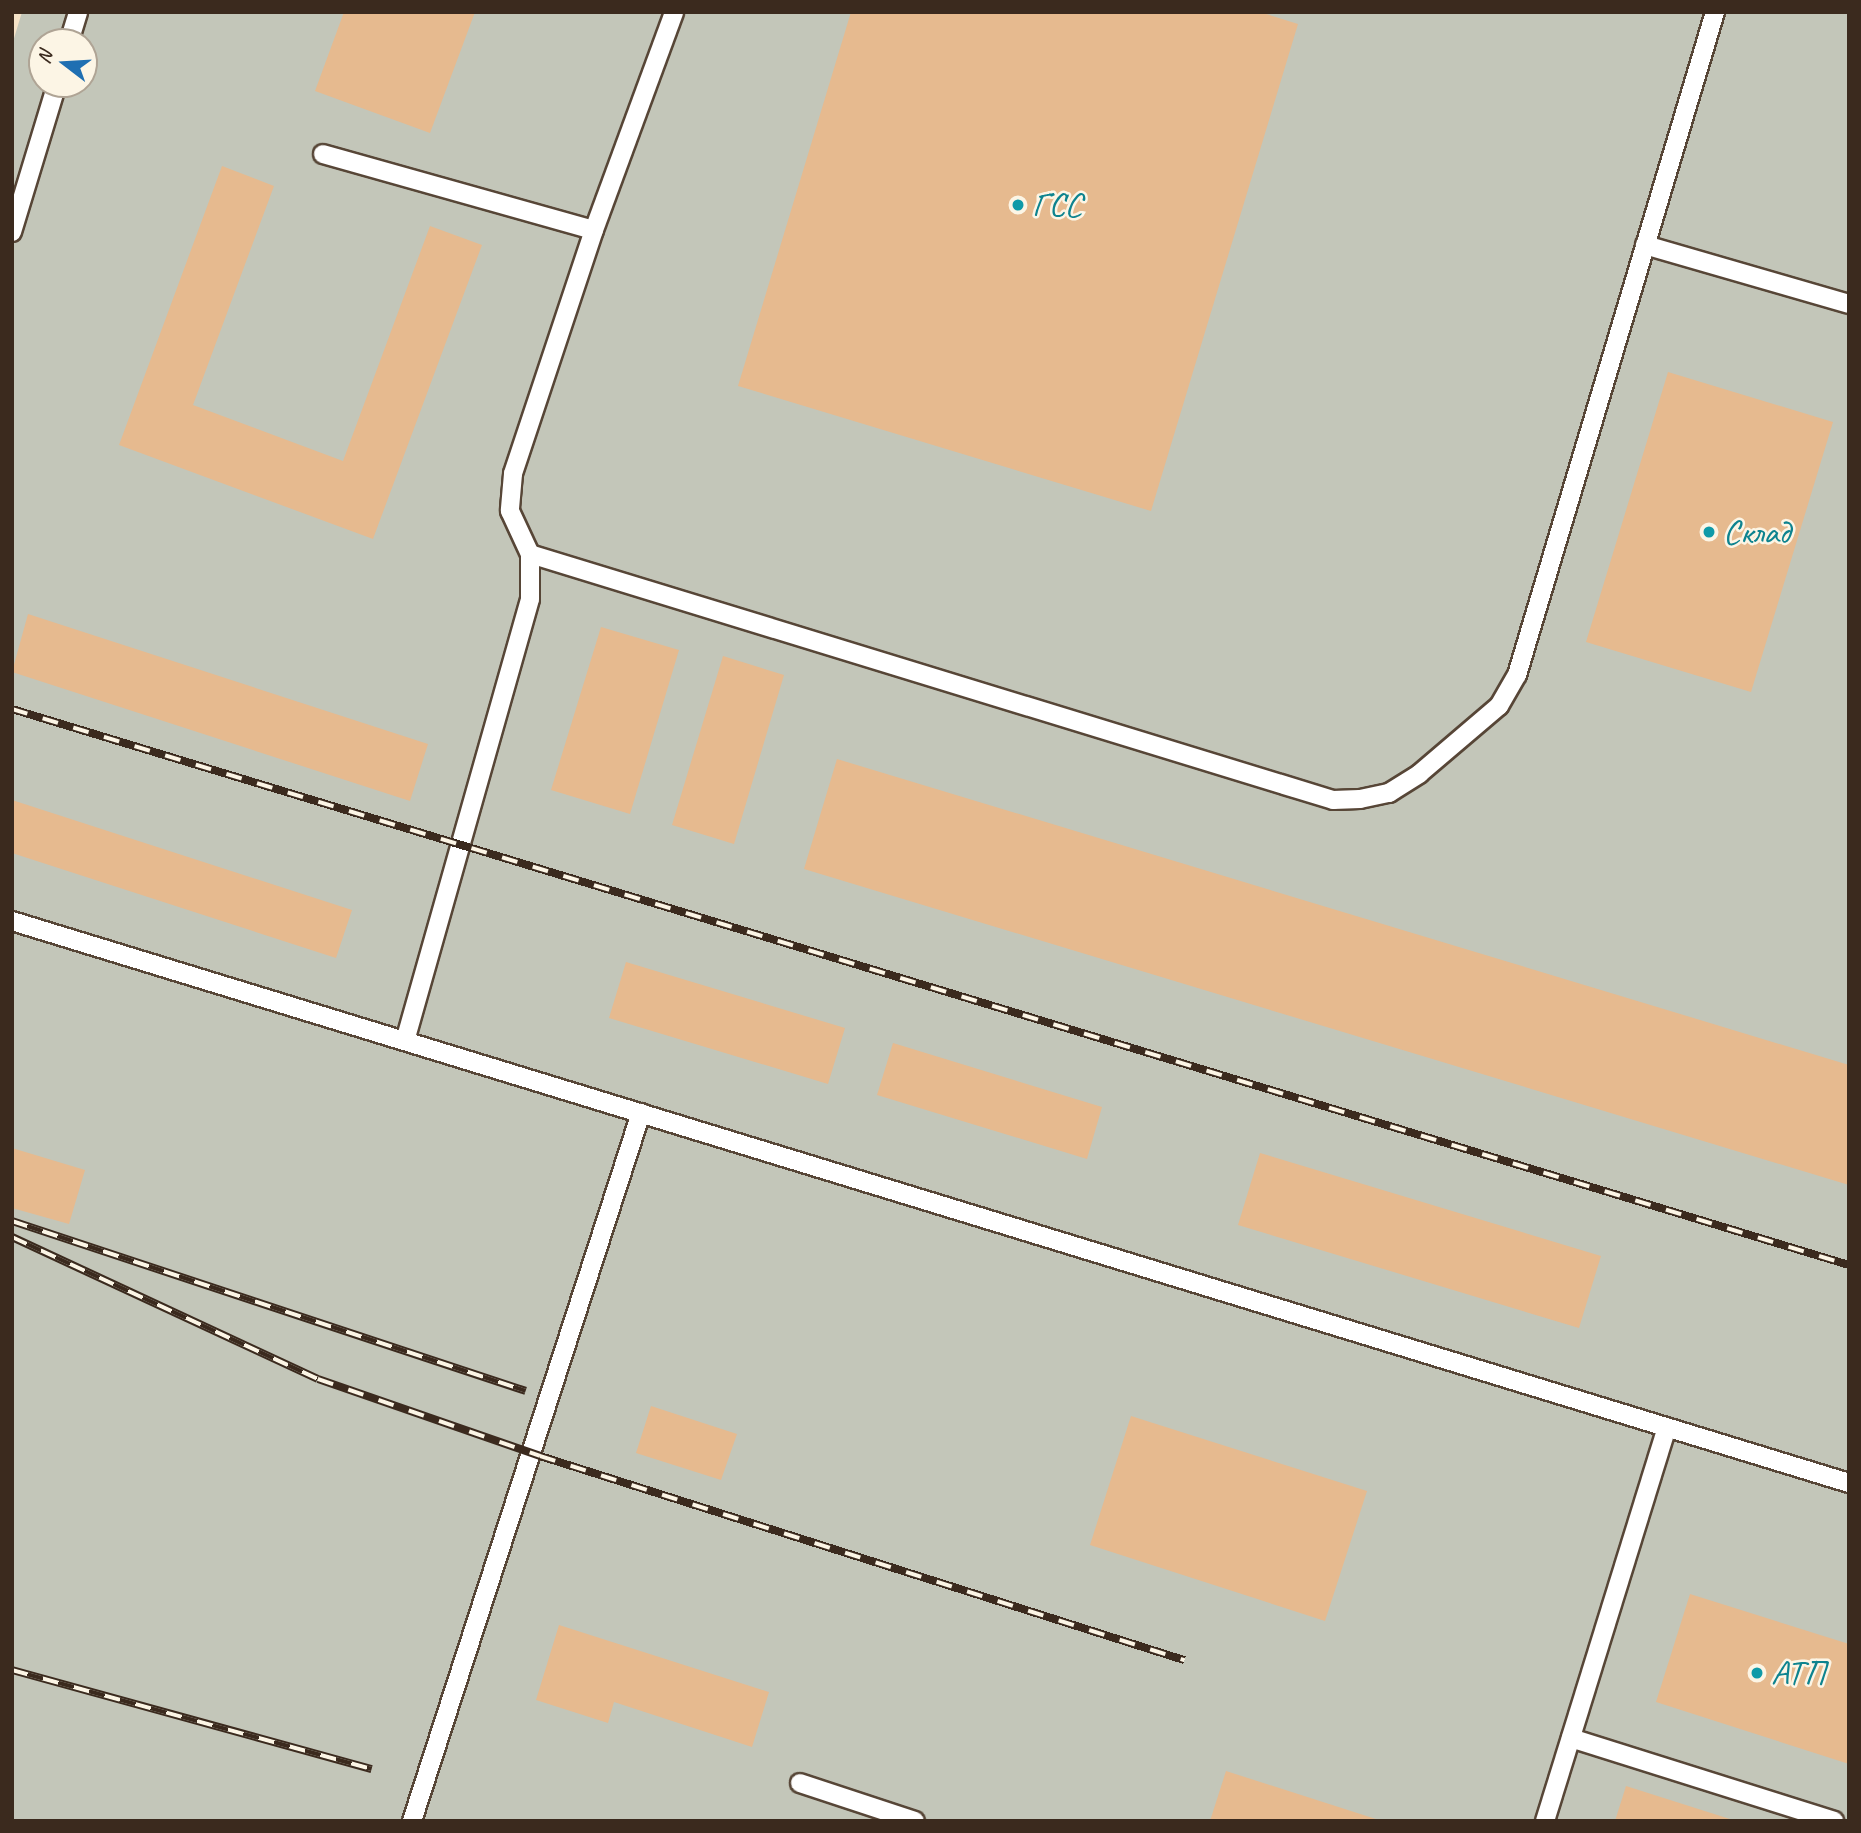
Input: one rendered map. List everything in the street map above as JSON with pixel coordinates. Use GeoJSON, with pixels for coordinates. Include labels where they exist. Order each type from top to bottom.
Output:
{"type":"FeatureCollection","features":[{"type":"Feature","properties":{"kind":"lane"},"geometry":{"type":"LineString","coordinates":[[405,1041],[530,599],[530,554],[510,511],[513,474],[594,230],[674,12]]}},
{"type":"Feature","properties":{"kind":"lane"},"geometry":{"type":"LineString","coordinates":[[530,554],[1334,800],[1389,793],[1499,706],[1517,675],[1714,12]]}},
{"type":"Feature","properties":{"kind":"lane"},"geometry":{"type":"LineString","coordinates":[[12,232],[53,98]]}},
{"type":"Feature","properties":{"kind":"lane"},"geometry":{"type":"LineString","coordinates":[[323,154],[594,230]]}},
{"type":"Feature","properties":{"kind":"lane"},"geometry":{"type":"LineString","coordinates":[[1645,245],[1849,304]]}},
{"type":"Feature","properties":{"kind":"lane"},"geometry":{"type":"LineString","coordinates":[[12,920],[1849,1483]]}},
{"type":"Feature","properties":{"kind":"lane"},"geometry":{"type":"LineString","coordinates":[[412,1821],[641,1113]]}},
{"type":"Feature","properties":{"kind":"lane"},"geometry":{"type":"LineString","coordinates":[[1545,1821],[1667,1427]]}},
{"type":"Feature","properties":{"kind":"lane"},"geometry":{"type":"LineString","coordinates":[[1571,1738],[1834,1821]]}},
{"type":"Feature","properties":{"kind":"lane"},"geometry":{"type":"LineString","coordinates":[[800,1783],[915,1821]]}},
{"type":"Feature","properties":{"kind":"shaded area"},"geometry":{"type":"Polygon","coordinates":[[[22,12],[1849,12],[1849,1821],[12,1821],[12,45],[22,12]]]}},
{"type":"Feature","properties":{"kind":"building"},"geometry":{"type":"Polygon","coordinates":[[[344,12],[475,12],[430,133],[315,91],[344,12]]]}},
{"type":"Feature","properties":{"kind":"building","name":"ГСС"},"geometry":{"type":"Polygon","coordinates":[[[851,12],[1260,12],[1298,24],[1151,511],[738,386],[851,12]]]}},
{"type":"Feature","properties":{"kind":"building"},"geometry":{"type":"Polygon","coordinates":[[[222,166],[274,186],[193,405],[343,461],[430,226],[482,245],[373,539],[119,445],[222,166]]]}},
{"type":"Feature","properties":{"kind":"building","name":"Склад"},"geometry":{"type":"Polygon","coordinates":[[[1668,372],[1833,422],[1751,692],[1586,642],[1668,372]]]}},
{"type":"Feature","properties":{"kind":"building"},"geometry":{"type":"Polygon","coordinates":[[[28,614],[428,744],[410,801],[12,672],[28,614]]]}},
{"type":"Feature","properties":{"kind":"building"},"geometry":{"type":"Polygon","coordinates":[[[601,627],[679,650],[630,814],[551,790],[601,627]]]}},
{"type":"Feature","properties":{"kind":"building"},"geometry":{"type":"Polygon","coordinates":[[[723,656],[784,675],[734,844],[672,825],[723,656]]]}},
{"type":"Feature","properties":{"kind":"building"},"geometry":{"type":"Polygon","coordinates":[[[837,759],[1849,1065],[1849,1185],[804,869],[837,759]]]}},
{"type":"Feature","properties":{"kind":"building"},"geometry":{"type":"Polygon","coordinates":[[[12,800],[352,910],[336,958],[12,853],[12,800]]]}},
{"type":"Feature","properties":{"kind":"building"},"geometry":{"type":"Polygon","coordinates":[[[626,962],[845,1028],[828,1084],[609,1018],[626,962]]]}},
{"type":"Feature","properties":{"kind":"building"},"geometry":{"type":"Polygon","coordinates":[[[893,1043],[1102,1107],[1087,1159],[877,1095],[893,1043]]]}},
{"type":"Feature","properties":{"kind":"building"},"geometry":{"type":"Polygon","coordinates":[[[12,1148],[85,1170],[69,1224],[12,1208],[12,1148]]]}},
{"type":"Feature","properties":{"kind":"building"},"geometry":{"type":"Polygon","coordinates":[[[1260,1153],[1601,1256],[1579,1328],[1238,1225],[1260,1153]]]}},
{"type":"Feature","properties":{"kind":"building"},"geometry":{"type":"Polygon","coordinates":[[[651,1406],[737,1434],[721,1480],[636,1453],[651,1406]]]}},
{"type":"Feature","properties":{"kind":"building"},"geometry":{"type":"Polygon","coordinates":[[[1131,1416],[1367,1491],[1325,1621],[1090,1545],[1131,1416]]]}},
{"type":"Feature","properties":{"kind":"building","name":"АТП"},"geometry":{"type":"Polygon","coordinates":[[[1690,1594],[1849,1644],[1849,1764],[1656,1702],[1690,1594]]]}},
{"type":"Feature","properties":{"kind":"building"},"geometry":{"type":"Polygon","coordinates":[[[559,1625],[769,1692],[752,1747],[614,1702],[608,1723],[536,1700],[559,1625]]]}},
{"type":"Feature","properties":{"kind":"building"},"geometry":{"type":"Polygon","coordinates":[[[1226,1771],[1379,1820],[1379,1821],[1210,1821],[1226,1771]]]}},
{"type":"Feature","properties":{"kind":"building"},"geometry":{"type":"Polygon","coordinates":[[[1626,1786],[1733,1820],[1733,1821],[1615,1821],[1626,1786]]]}},
{"type":"Feature","properties":{"kind":"railway"},"geometry":{"type":"LineString","coordinates":[[12,709],[1849,1265]]}},
{"type":"Feature","properties":{"kind":"railway"},"geometry":{"type":"LineString","coordinates":[[12,1221],[526,1391]]}},
{"type":"Feature","properties":{"kind":"railway"},"geometry":{"type":"LineString","coordinates":[[12,1237],[318,1379],[540,1456],[1184,1660]]}},
{"type":"Feature","properties":{"kind":"railway"},"geometry":{"type":"LineString","coordinates":[[12,1670],[372,1769]]}},
{"type":"Feature","properties":{"kind":"place","name":"ГСС"},"geometry":{"type":"Point","coordinates":[1018,205]}},
{"type":"Feature","properties":{"kind":"place","name":"Склад"},"geometry":{"type":"Point","coordinates":[1709,532]}},
{"type":"Feature","properties":{"kind":"place","name":"АТП"},"geometry":{"type":"Point","coordinates":[1757,1673]}}]}
